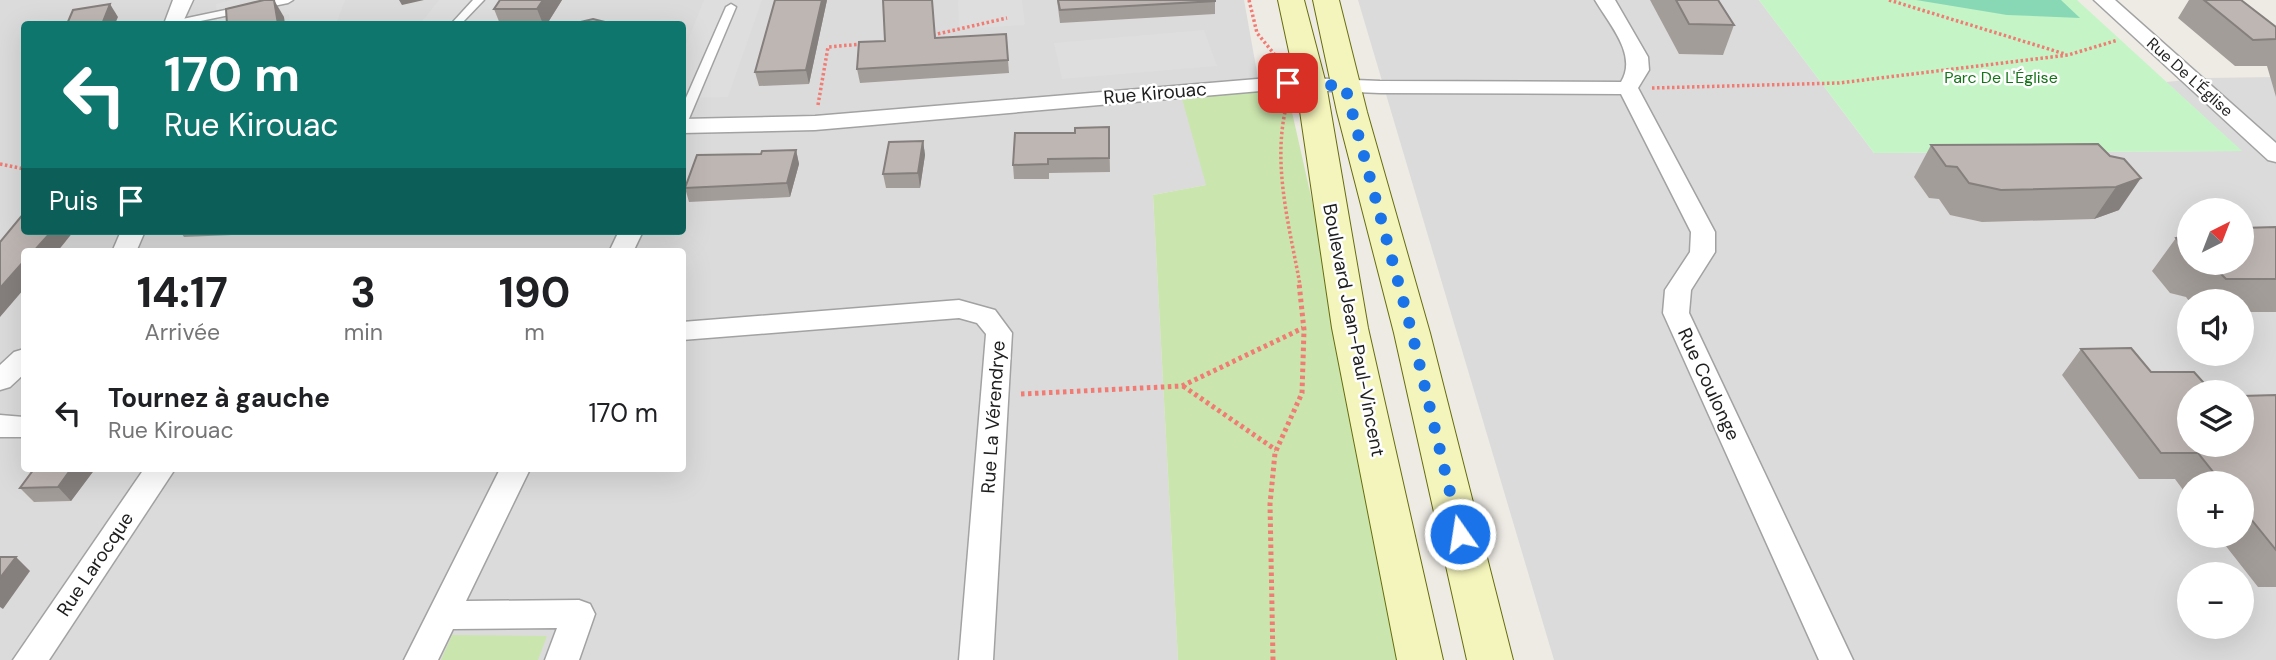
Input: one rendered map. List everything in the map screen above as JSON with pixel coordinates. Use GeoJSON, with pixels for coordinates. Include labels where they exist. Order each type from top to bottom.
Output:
{"type":"FeatureCollection","features":[{"type":"Feature","properties":{"kind":"street"},"geometry":{"type":"LineString","coordinates":[[174,21],[183,0]]}},
{"type":"Feature","properties":{"kind":"street","name":"Boulevard Jean-Paul-Vincent"},"geometry":{"type":"LineString","coordinates":[[1291,0],[1313,84],[1350,328],[1420,660]]}},
{"type":"Feature","properties":{"kind":"street","name":"Boulevard Jean-Paul-Vincent"},"geometry":{"type":"LineString","coordinates":[[1326,0],[1313,84],[1412,333],[1490,660]]}},
{"type":"Feature","properties":{"kind":"street"},"geometry":{"type":"LineString","coordinates":[[1605,0],[1638,57],[1639,70],[1628,88]]}},
{"type":"Feature","properties":{"kind":"street","name":"Rue De L'Église"},"geometry":{"type":"LineString","coordinates":[[2104,0],[2276,155]]}},
{"type":"Feature","properties":{"kind":"street","name":"Rue Kirouac"},"geometry":{"type":"LineString","coordinates":[[686,127],[815,123],[1313,84],[1628,88]]}},
{"type":"Feature","properties":{"kind":"street","name":"Rue Coulonge"},"geometry":{"type":"LineString","coordinates":[[1628,88],[1703,232],[1706,248],[1701,261],[1678,290],[1676,313],[1836,660]]}},
{"type":"Feature","properties":{"kind":"street","name":"Rue La Vérendrye"},"geometry":{"type":"LineString","coordinates":[[686,331],[959,309],[986,316],[999,333],[976,660]]}},
{"type":"Feature","properties":{"kind":"street"},"geometry":{"type":"LineString","coordinates":[[0,380],[21,362]]}},
{"type":"Feature","properties":{"kind":"street"},"geometry":{"type":"LineString","coordinates":[[0,426],[21,427]]}},
{"type":"Feature","properties":{"kind":"street","name":"Rue Larocque"},"geometry":{"type":"LineString","coordinates":[[30,660],[158,472]]}},
{"type":"Feature","properties":{"kind":"street"},"geometry":{"type":"LineString","coordinates":[[421,660],[514,472]]}},
{"type":"Feature","properties":{"kind":"street"},"geometry":{"type":"LineString","coordinates":[[442,615],[579,614],[562,660]]}},
{"type":"Feature","properties":{"kind":"lane"},"geometry":{"type":"LineString","coordinates":[[187,21],[288,0]]}},
{"type":"Feature","properties":{"kind":"lane"},"geometry":{"type":"LineString","coordinates":[[459,21],[479,0]]}},
{"type":"Feature","properties":{"kind":"lane"},"geometry":{"type":"LineString","coordinates":[[686,112],[731,7]]}},
{"type":"Feature","properties":{"kind":"path"},"geometry":{"type":"LineString","coordinates":[[1249,0],[1257,33],[1283,65],[1313,84],[1289,103],[1282,121],[1281,167],[1303,328],[1301,399],[1276,450],[1271,506],[1273,660]]}},
{"type":"Feature","properties":{"kind":"path"},"geometry":{"type":"LineString","coordinates":[[1889,0],[2068,55]]}},
{"type":"Feature","properties":{"kind":"path"},"geometry":{"type":"LineString","coordinates":[[931,35],[1007,18]]}},
{"type":"Feature","properties":{"kind":"path"},"geometry":{"type":"LineString","coordinates":[[1628,88],[1839,83],[2068,55],[2139,32]]}},
{"type":"Feature","properties":{"kind":"path"},"geometry":{"type":"LineString","coordinates":[[815,123],[828,47],[867,44]]}},
{"type":"Feature","properties":{"kind":"path"},"geometry":{"type":"LineString","coordinates":[[0,164],[21,168]]}},
{"type":"Feature","properties":{"kind":"path"},"geometry":{"type":"LineString","coordinates":[[996,395],[1182,386],[1303,328]]}},
{"type":"Feature","properties":{"kind":"path"},"geometry":{"type":"LineString","coordinates":[[1182,386],[1276,450]]}},
{"type":"Feature","properties":{"kind":"shaded area"},"geometry":{"type":"Polygon","coordinates":[[[0,0],[1244,0],[1260,89],[1206,185],[1153,195],[1178,660],[0,660],[0,0]]]}},
{"type":"Feature","properties":{"kind":"shaded area"},"geometry":{"type":"Polygon","coordinates":[[[232,0],[240,0],[240,6],[268,0],[345,0],[337,21],[290,21],[289,14],[257,21],[217,21],[216,4],[232,0]]]}},
{"type":"Feature","properties":{"kind":"shaded area"},"geometry":{"type":"Polygon","coordinates":[[[439,0],[513,0],[498,21],[422,21],[439,0]]]}},
{"type":"Feature","properties":{"kind":"shaded area"},"geometry":{"type":"Polygon","coordinates":[[[704,0],[762,0],[728,97],[686,98],[686,45],[704,0]]]}},
{"type":"Feature","properties":{"kind":"shaded area"},"geometry":{"type":"Polygon","coordinates":[[[958,0],[1022,0],[1025,25],[959,29],[958,0]]]}},
{"type":"Feature","properties":{"kind":"shaded area"},"geometry":{"type":"Polygon","coordinates":[[[1358,0],[1759,0],[1874,153],[2241,151],[2166,82],[2205,78],[2276,77],[2276,660],[1554,660],[1358,0]]]}},
{"type":"Feature","properties":{"kind":"shaded area"},"geometry":{"type":"Polygon","coordinates":[[[1204,30],[1217,66],[1062,79],[1054,43],[1204,30]]]}},
{"type":"Feature","properties":{"kind":"green space","name":"Parc De L'Église"},"geometry":{"type":"Polygon","coordinates":[[[1759,0],[2077,0],[2242,151],[1874,153],[1759,0]]]}},
{"type":"Feature","properties":{"kind":"green space"},"geometry":{"type":"Polygon","coordinates":[[[1916,0],[2061,0],[2080,18],[2007,15],[1916,0]]]}},
{"type":"Feature","properties":{"kind":"green space"},"geometry":{"type":"Polygon","coordinates":[[[1260,89],[1292,112],[1415,660],[1178,660],[1153,195],[1206,185],[1181,95],[1260,89]]]}},
{"type":"Feature","properties":{"kind":"green space"},"geometry":{"type":"Polygon","coordinates":[[[452,635],[547,636],[538,660],[441,660],[452,635]]]}},
{"type":"Feature","properties":{"kind":"building"},"geometry":{"type":"Polygon","coordinates":[[[274,0],[278,21],[227,21],[226,9],[274,0]]]}},
{"type":"Feature","properties":{"kind":"building"},"geometry":{"type":"Polygon","coordinates":[[[500,0],[543,0],[537,9],[494,9],[500,0]]]}},
{"type":"Feature","properties":{"kind":"building"},"geometry":{"type":"Polygon","coordinates":[[[775,0],[822,0],[806,70],[755,72],[775,0]]]}},
{"type":"Feature","properties":{"kind":"building"},"geometry":{"type":"Polygon","coordinates":[[[883,0],[932,0],[935,38],[1006,34],[1008,60],[857,69],[859,42],[885,41],[883,0]]]}},
{"type":"Feature","properties":{"kind":"building"},"geometry":{"type":"Polygon","coordinates":[[[1058,0],[1215,0],[1215,1],[1060,10],[1058,0]]]}},
{"type":"Feature","properties":{"kind":"building"},"geometry":{"type":"Polygon","coordinates":[[[1676,0],[1718,0],[1734,25],[1689,24],[1676,0]]]}},
{"type":"Feature","properties":{"kind":"building"},"geometry":{"type":"Polygon","coordinates":[[[2204,0],[2241,0],[2276,27],[2276,39],[2253,40],[2204,0]]]}},
{"type":"Feature","properties":{"kind":"building"},"geometry":{"type":"Polygon","coordinates":[[[110,4],[103,21],[68,21],[73,10],[110,4]]]}},
{"type":"Feature","properties":{"kind":"building"},"geometry":{"type":"Polygon","coordinates":[[[1109,127],[1109,158],[1048,159],[1048,164],[1013,165],[1015,133],[1075,133],[1075,128],[1109,127]]]}},
{"type":"Feature","properties":{"kind":"building"},"geometry":{"type":"Polygon","coordinates":[[[923,141],[918,173],[883,174],[889,142],[923,141]]]}},
{"type":"Feature","properties":{"kind":"building"},"geometry":{"type":"Polygon","coordinates":[[[2098,144],[2110,156],[2124,159],[2141,178],[2116,187],[2001,190],[1969,183],[1957,167],[1946,166],[1931,145],[2098,144]]]}},
{"type":"Feature","properties":{"kind":"building"},"geometry":{"type":"Polygon","coordinates":[[[796,150],[787,183],[686,188],[697,155],[761,154],[762,151],[796,150]]]}},
{"type":"Feature","properties":{"kind":"building"},"geometry":{"type":"Polygon","coordinates":[[[21,217],[21,235],[48,235],[37,248],[21,248],[21,264],[0,288],[0,242],[21,217]]]}},
{"type":"Feature","properties":{"kind":"building"},"geometry":{"type":"Polygon","coordinates":[[[2276,227],[2276,279],[2226,279],[2222,275],[2254,275],[2254,228],[2276,227]]]}},
{"type":"Feature","properties":{"kind":"building"},"geometry":{"type":"Polygon","coordinates":[[[2131,348],[2151,372],[2194,372],[2201,380],[2177,380],[2177,453],[2161,453],[2081,349],[2131,348]]]}},
{"type":"Feature","properties":{"kind":"building"},"geometry":{"type":"Polygon","coordinates":[[[2276,395],[2276,550],[2254,523],[2254,471],[2212,471],[2201,457],[2254,457],[2254,396],[2276,395]]]}},
{"type":"Feature","properties":{"kind":"building"},"geometry":{"type":"Polygon","coordinates":[[[32,472],[69,472],[58,487],[20,488],[32,472]]]}},
{"type":"Feature","properties":{"kind":"building"},"geometry":{"type":"Polygon","coordinates":[[[0,557],[16,557],[0,578],[0,557]]]}},
{"type":"Feature","properties":{"kind":"route"},"geometry":{"type":"LineString","coordinates":[[1288,83],[1345,86],[1412,333],[1460,534]]}}]}
